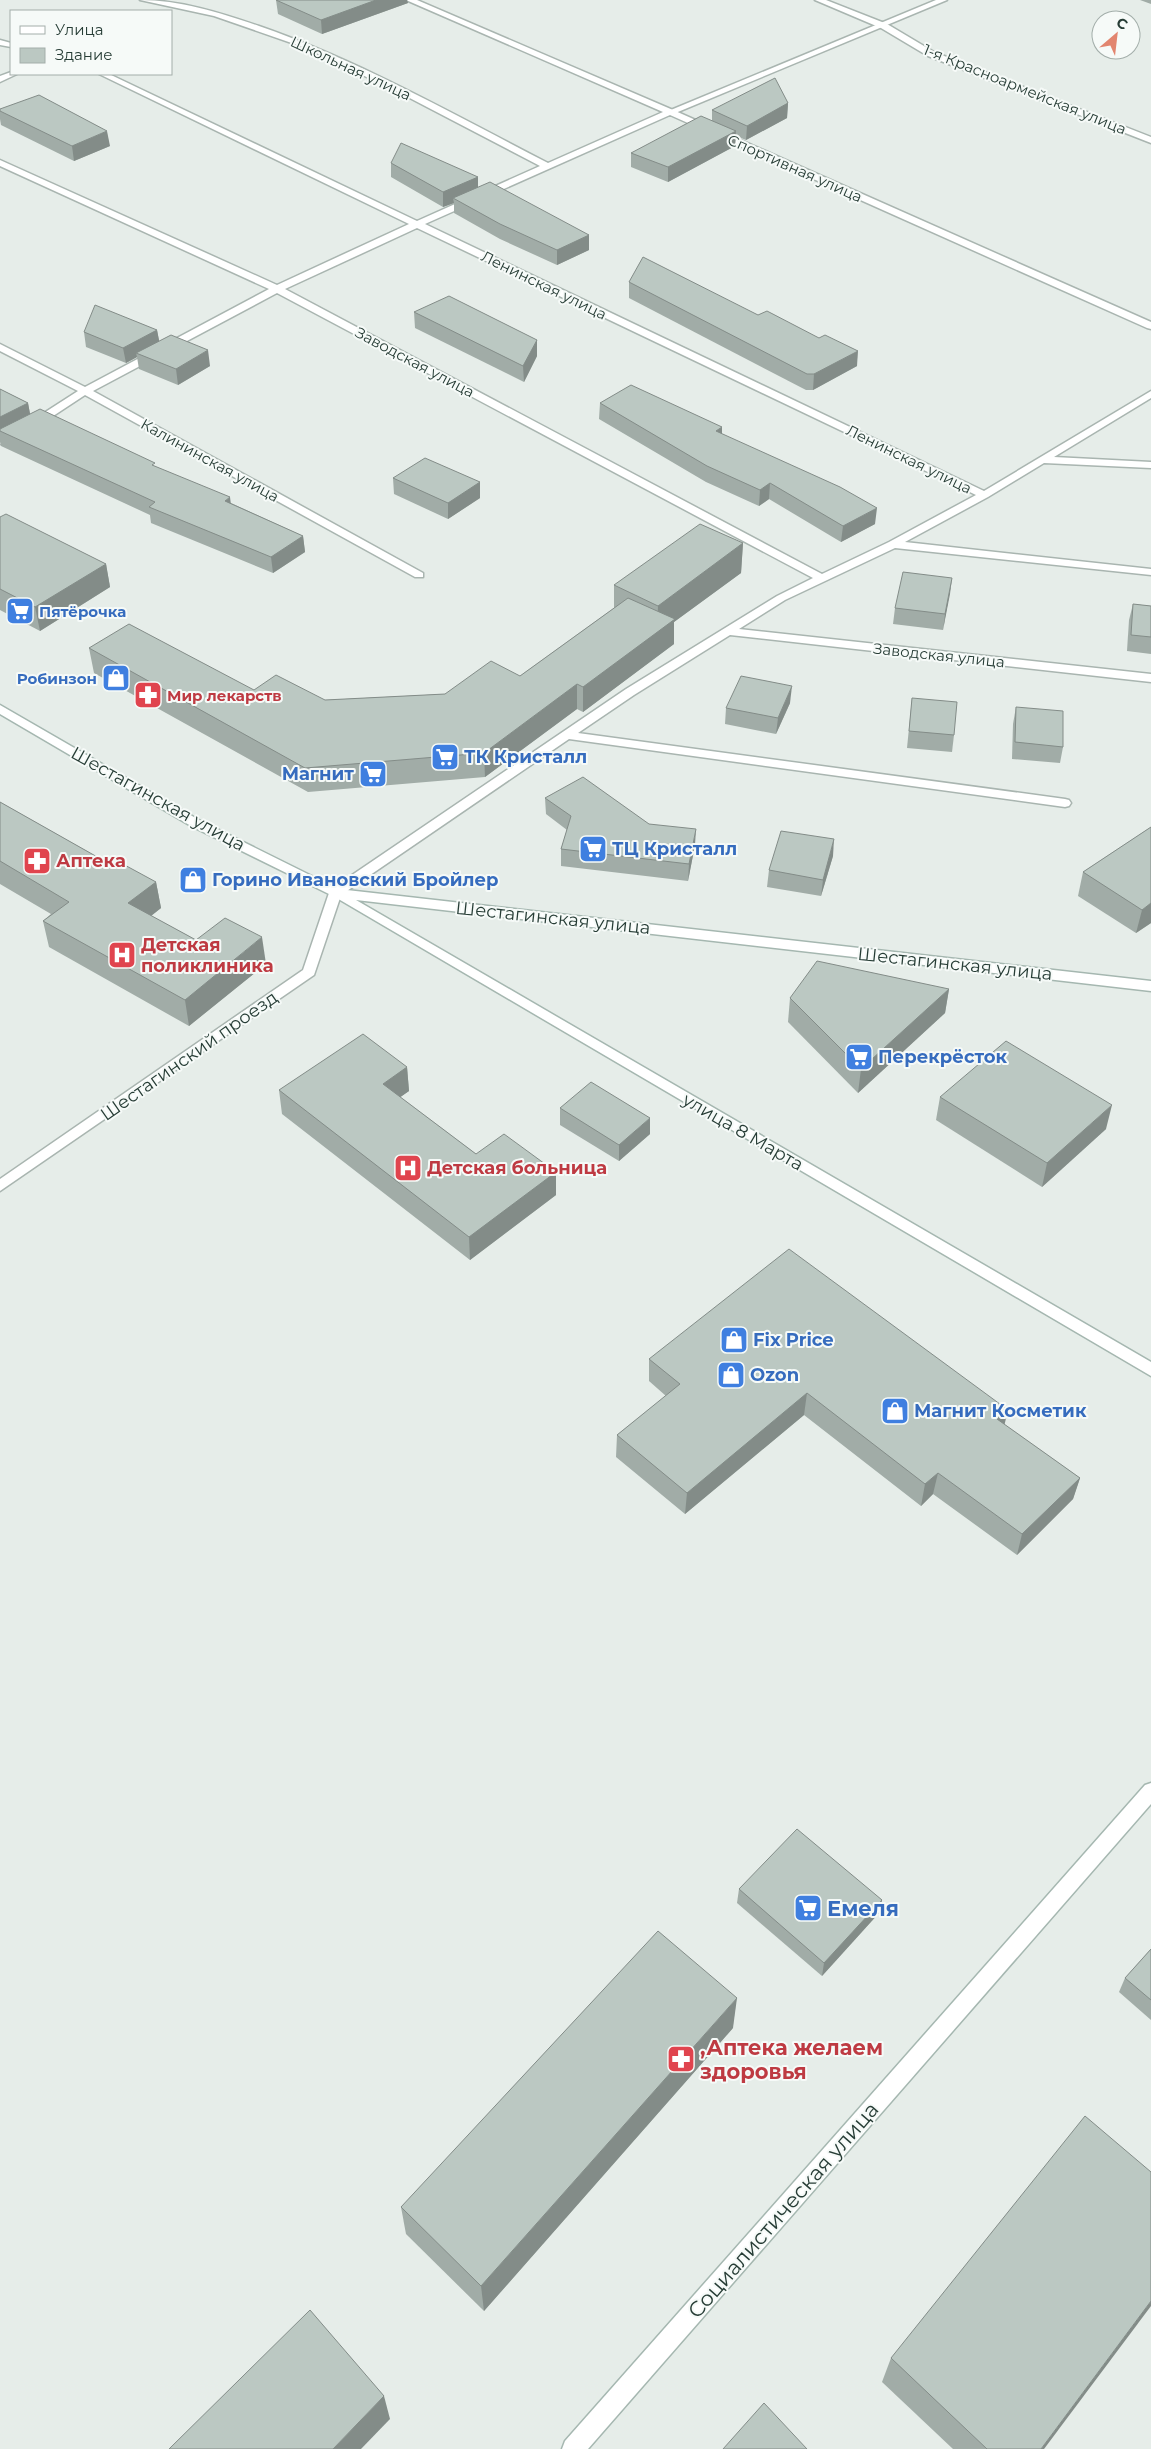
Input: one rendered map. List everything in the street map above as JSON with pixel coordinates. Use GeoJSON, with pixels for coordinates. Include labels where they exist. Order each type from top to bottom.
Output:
{"type":"FeatureCollection","features":[{"type":"Feature","properties":{"kind":"street","name":"Школьная улица"},"geometry":{"type":"LineString","coordinates":[[144,0],[216,14],[309,46],[405,92],[547,166]]}},
{"type":"Feature","properties":{"kind":"street"},"geometry":{"type":"LineString","coordinates":[[159,10],[182,0]]}},
{"type":"Feature","properties":{"kind":"street","name":"Спортивная улица"},"geometry":{"type":"LineString","coordinates":[[410,0],[670,112],[1151,326]]}},
{"type":"Feature","properties":{"kind":"street","name":"1-я Красноармейская улица"},"geometry":{"type":"LineString","coordinates":[[819,0],[884,26],[931,54],[1151,140]]}},
{"type":"Feature","properties":{"kind":"street"},"geometry":{"type":"LineString","coordinates":[[0,441],[37,422],[85,391],[277,289],[417,224],[670,112],[944,0]]}},
{"type":"Feature","properties":{"kind":"street","name":"Ленинская улица"},"geometry":{"type":"LineString","coordinates":[[105,75],[984,495]]}},
{"type":"Feature","properties":{"kind":"street","name":"Заводская улица"},"geometry":{"type":"LineString","coordinates":[[0,163],[277,289],[821,578]]}},
{"type":"Feature","properties":{"kind":"street","name":"Калининская улица"},"geometry":{"type":"LineString","coordinates":[[0,347],[85,391],[419,575]]}},
{"type":"Feature","properties":{"kind":"street"},"geometry":{"type":"LineString","coordinates":[[335,893],[566,734],[727,631],[781,598],[893,544],[984,495],[1151,394]]}},
{"type":"Feature","properties":{"kind":"street"},"geometry":{"type":"LineString","coordinates":[[1042,460],[1151,465]]}},
{"type":"Feature","properties":{"kind":"street"},"geometry":{"type":"LineString","coordinates":[[893,544],[1151,572]]}},
{"type":"Feature","properties":{"kind":"street","name":"Заводская улица"},"geometry":{"type":"LineString","coordinates":[[727,631],[1151,678]]}},
{"type":"Feature","properties":{"kind":"street","name":"Шестагинская улица"},"geometry":{"type":"LineString","coordinates":[[0,709],[195,823],[335,893],[1151,986]]}},
{"type":"Feature","properties":{"kind":"street"},"geometry":{"type":"LineString","coordinates":[[566,734],[1065,803]]}},
{"type":"Feature","properties":{"kind":"street","name":"Шестагинский проезд"},"geometry":{"type":"LineString","coordinates":[[0,1186],[309,972],[335,893]]}},
{"type":"Feature","properties":{"kind":"street","name":"улица 8 Марта"},"geometry":{"type":"LineString","coordinates":[[335,893],[1151,1370]]}},
{"type":"Feature","properties":{"kind":"street","name":"Социалистическая улица"},"geometry":{"type":"LineString","coordinates":[[573,2449],[1151,1791]]}},
{"type":"Feature","properties":{"kind":"building"},"geometry":{"type":"Polygon","coordinates":[[[276,0],[376,0],[321,20],[276,0]]]}},
{"type":"Feature","properties":{"kind":"building"},"geometry":{"type":"Polygon","coordinates":[[[775,78],[788,103],[747,126],[712,110],[775,78]]]}},
{"type":"Feature","properties":{"kind":"building"},"geometry":{"type":"Polygon","coordinates":[[[39,95],[107,131],[72,146],[0,111],[0,109],[39,95]]]}},
{"type":"Feature","properties":{"kind":"building"},"geometry":{"type":"Polygon","coordinates":[[[701,116],[736,131],[668,167],[631,153],[701,116]]]}},
{"type":"Feature","properties":{"kind":"building"},"geometry":{"type":"Polygon","coordinates":[[[401,143],[478,177],[443,192],[391,163],[401,143]]]}},
{"type":"Feature","properties":{"kind":"building"},"geometry":{"type":"Polygon","coordinates":[[[490,182],[589,235],[557,250],[500,224],[453,198],[490,182]]]}},
{"type":"Feature","properties":{"kind":"building"},"geometry":{"type":"Polygon","coordinates":[[[643,257],[758,315],[767,311],[819,338],[825,335],[858,351],[814,374],[807,374],[629,282],[643,257]]]}},
{"type":"Feature","properties":{"kind":"building"},"geometry":{"type":"Polygon","coordinates":[[[449,296],[537,340],[523,366],[414,312],[449,296]]]}},
{"type":"Feature","properties":{"kind":"building"},"geometry":{"type":"Polygon","coordinates":[[[95,305],[157,330],[123,348],[84,332],[95,305]]]}},
{"type":"Feature","properties":{"kind":"building"},"geometry":{"type":"Polygon","coordinates":[[[171,335],[208,350],[176,369],[136,353],[171,335]]]}},
{"type":"Feature","properties":{"kind":"building"},"geometry":{"type":"Polygon","coordinates":[[[631,385],[722,427],[716,431],[840,487],[877,508],[843,526],[770,483],[760,490],[707,466],[600,403],[631,385]]]}},
{"type":"Feature","properties":{"kind":"building"},"geometry":{"type":"Polygon","coordinates":[[[0,389],[28,403],[0,417],[0,389]]]}},
{"type":"Feature","properties":{"kind":"building"},"geometry":{"type":"Polygon","coordinates":[[[40,409],[155,463],[152,465],[230,497],[225,501],[303,536],[271,557],[149,507],[155,502],[0,431],[0,429],[40,409]]]}},
{"type":"Feature","properties":{"kind":"building"},"geometry":{"type":"Polygon","coordinates":[[[425,458],[480,482],[448,503],[393,478],[425,458]]]}},
{"type":"Feature","properties":{"kind":"building"},"geometry":{"type":"Polygon","coordinates":[[[6,514],[106,564],[35,607],[0,589],[0,517],[6,514]]]}},
{"type":"Feature","properties":{"kind":"building"},"geometry":{"type":"Polygon","coordinates":[[[700,524],[743,543],[658,606],[614,585],[700,524]]]}},
{"type":"Feature","properties":{"kind":"building"},"geometry":{"type":"Polygon","coordinates":[[[903,572],[952,578],[945,614],[895,608],[903,572]]]}},
{"type":"Feature","properties":{"kind":"building"},"geometry":{"type":"Polygon","coordinates":[[[628,598],[675,619],[583,687],[577,684],[484,753],[305,768],[89,648],[129,624],[254,690],[276,675],[325,700],[445,694],[491,661],[520,676],[628,598]]]}},
{"type":"Feature","properties":{"kind":"building"},"geometry":{"type":"Polygon","coordinates":[[[1133,604],[1151,606],[1151,637],[1131,635],[1133,604]]]}},
{"type":"Feature","properties":{"kind":"building"},"geometry":{"type":"Polygon","coordinates":[[[741,676],[792,686],[778,718],[726,708],[741,676]]]}},
{"type":"Feature","properties":{"kind":"building"},"geometry":{"type":"Polygon","coordinates":[[[912,698],[957,702],[954,735],[909,731],[912,698]]]}},
{"type":"Feature","properties":{"kind":"building"},"geometry":{"type":"Polygon","coordinates":[[[1016,707],[1063,711],[1063,747],[1015,742],[1016,707]]]}},
{"type":"Feature","properties":{"kind":"building"},"geometry":{"type":"Polygon","coordinates":[[[583,777],[649,824],[696,829],[689,864],[561,849],[571,816],[545,798],[583,777]]]}},
{"type":"Feature","properties":{"kind":"building"},"geometry":{"type":"Polygon","coordinates":[[[0,802],[115,867],[121,863],[156,882],[128,903],[196,940],[225,918],[262,937],[185,1000],[43,921],[69,902],[0,861],[0,802]]]}},
{"type":"Feature","properties":{"kind":"building"},"geometry":{"type":"Polygon","coordinates":[[[1151,827],[1151,903],[1142,910],[1083,872],[1151,827]]]}},
{"type":"Feature","properties":{"kind":"building"},"geometry":{"type":"Polygon","coordinates":[[[781,831],[834,839],[823,880],[769,870],[781,831]]]}},
{"type":"Feature","properties":{"kind":"building","name":"Перекрёсток"},"geometry":{"type":"Polygon","coordinates":[[[817,961],[949,989],[861,1069],[790,998],[817,961]]]}},
{"type":"Feature","properties":{"kind":"building","name":"Детская больница"},"geometry":{"type":"Polygon","coordinates":[[[363,1034],[407,1067],[383,1084],[476,1154],[504,1134],[556,1172],[469,1237],[279,1090],[363,1034]]]}},
{"type":"Feature","properties":{"kind":"building"},"geometry":{"type":"Polygon","coordinates":[[[1006,1041],[1112,1105],[1047,1163],[940,1097],[1006,1041]]]}},
{"type":"Feature","properties":{"kind":"building"},"geometry":{"type":"Polygon","coordinates":[[[591,1082],[650,1118],[619,1145],[560,1108],[591,1082]]]}},
{"type":"Feature","properties":{"kind":"building"},"geometry":{"type":"Polygon","coordinates":[[[789,1249],[1008,1410],[997,1419],[1080,1478],[1022,1534],[938,1473],[925,1484],[807,1393],[687,1493],[617,1435],[680,1384],[649,1359],[789,1249]]]}},
{"type":"Feature","properties":{"kind":"building","name":"Емеля"},"geometry":{"type":"Polygon","coordinates":[[[797,1829],[882,1900],[824,1963],[739,1889],[797,1829]]]}},
{"type":"Feature","properties":{"kind":"building"},"geometry":{"type":"Polygon","coordinates":[[[658,1931],[737,1998],[481,2286],[401,2207],[658,1931]]]}},
{"type":"Feature","properties":{"kind":"building"},"geometry":{"type":"Polygon","coordinates":[[[1151,1949],[1151,2000],[1125,1978],[1151,1949]]]}},
{"type":"Feature","properties":{"kind":"building"},"geometry":{"type":"Polygon","coordinates":[[[1085,2116],[1151,2172],[1151,2301],[1041,2449],[987,2449],[891,2358],[1085,2116]]]}},
{"type":"Feature","properties":{"kind":"building"},"geometry":{"type":"Polygon","coordinates":[[[310,2310],[384,2396],[333,2449],[169,2449],[310,2310]]]}},
{"type":"Feature","properties":{"kind":"building"},"geometry":{"type":"Polygon","coordinates":[[[764,2403],[807,2449],[723,2449],[764,2403]]]}},
{"type":"Feature","properties":{"kind":"place","name":"Пятёрочка"},"geometry":{"type":"Point","coordinates":[20,611]}},
{"type":"Feature","properties":{"kind":"place","name":"Робинзон"},"geometry":{"type":"Point","coordinates":[116,678]}},
{"type":"Feature","properties":{"kind":"place","name":"Мир лекарств"},"geometry":{"type":"Point","coordinates":[148,695]}},
{"type":"Feature","properties":{"kind":"place","name":"ТК Кристалл"},"geometry":{"type":"Point","coordinates":[445,757]}},
{"type":"Feature","properties":{"kind":"place","name":"Магнит"},"geometry":{"type":"Point","coordinates":[373,774]}},
{"type":"Feature","properties":{"kind":"place","name":"ТЦ Кристалл"},"geometry":{"type":"Point","coordinates":[593,849]}},
{"type":"Feature","properties":{"kind":"place","name":"Аптека"},"geometry":{"type":"Point","coordinates":[37,861]}},
{"type":"Feature","properties":{"kind":"place","name":"Горино Ивановский Бройлер"},"geometry":{"type":"Point","coordinates":[193,880]}},
{"type":"Feature","properties":{"kind":"place","name":"Детская поликлиника"},"geometry":{"type":"Point","coordinates":[122,955]}},
{"type":"Feature","properties":{"kind":"place","name":"Перекрёсток"},"geometry":{"type":"Point","coordinates":[859,1057]}},
{"type":"Feature","properties":{"kind":"place","name":"Детская больница"},"geometry":{"type":"Point","coordinates":[408,1168]}},
{"type":"Feature","properties":{"kind":"place","name":"Fix Price"},"geometry":{"type":"Point","coordinates":[734,1340]}},
{"type":"Feature","properties":{"kind":"place","name":"Ozon"},"geometry":{"type":"Point","coordinates":[731,1375]}},
{"type":"Feature","properties":{"kind":"place","name":"Магнит Косметик"},"geometry":{"type":"Point","coordinates":[895,1411]}},
{"type":"Feature","properties":{"kind":"place","name":"Емеля"},"geometry":{"type":"Point","coordinates":[808,1908]}},
{"type":"Feature","properties":{"kind":"place","name":",Аптека желаем здоровья"},"geometry":{"type":"Point","coordinates":[681,2059]}}]}
